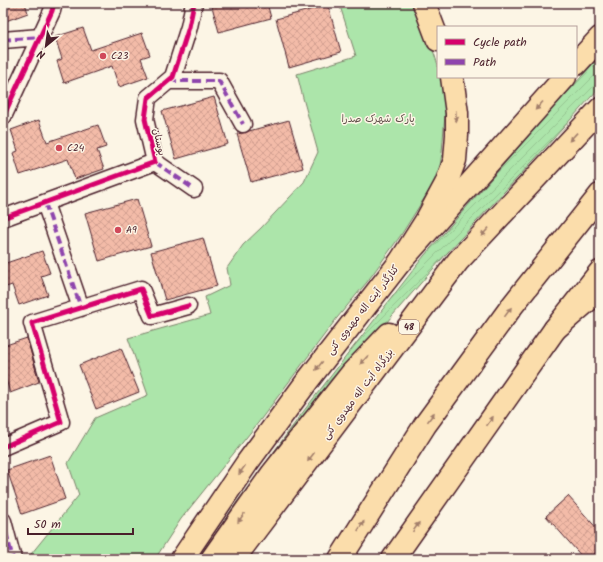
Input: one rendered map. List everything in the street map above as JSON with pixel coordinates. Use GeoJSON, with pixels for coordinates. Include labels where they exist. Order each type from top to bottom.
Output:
{"type":"FeatureCollection","features":[{"type":"Feature","properties":{"kind":"main road"},"geometry":{"type":"LineString","coordinates":[[424,3],[437,37]]}},
{"type":"Feature","properties":{"kind":"main road"},"geometry":{"type":"LineString","coordinates":[[577,63],[600,38]]}},
{"type":"Feature","properties":{"kind":"main road"},"geometry":{"type":"LineString","coordinates":[[400,262],[426,221],[446,184],[455,160],[457,135],[452,78]]}},
{"type":"Feature","properties":{"kind":"main road","name":"کنارگذر آیت اله مهدوی کنی"},"geometry":{"type":"LineString","coordinates":[[182,559],[247,463],[308,380],[400,262],[564,78]]}},
{"type":"Feature","properties":{"kind":"main road","name":"بزرگراه آیت اله مهدوی کنی"},"geometry":{"type":"LineString","coordinates":[[234,559],[458,261],[600,109]]}},
{"type":"Feature","properties":{"kind":"main road"},"geometry":{"type":"LineString","coordinates":[[340,559],[425,425],[512,306],[600,195]]}},
{"type":"Feature","properties":{"kind":"main road"},"geometry":{"type":"LineString","coordinates":[[212,559],[272,474],[352,373],[458,261]]}},
{"type":"Feature","properties":{"kind":"main road"},"geometry":{"type":"LineString","coordinates":[[393,559],[555,329],[600,272]]}},
{"type":"Feature","properties":{"kind":"main road"},"geometry":{"type":"LineString","coordinates":[[555,329],[600,290]]}},
{"type":"Feature","properties":{"kind":"street"},"geometry":{"type":"LineString","coordinates":[[3,117],[52,11],[54,3]]}},
{"type":"Feature","properties":{"kind":"street","name":"بوستان"},"geometry":{"type":"LineString","coordinates":[[3,218],[155,162],[145,119],[148,98],[173,77],[189,27],[194,3]]}},
{"type":"Feature","properties":{"kind":"street"},"geometry":{"type":"LineString","coordinates":[[3,40],[40,37]]}},
{"type":"Feature","properties":{"kind":"street"},"geometry":{"type":"LineString","coordinates":[[169,81],[220,81],[243,124]]}},
{"type":"Feature","properties":{"kind":"street"},"geometry":{"type":"LineString","coordinates":[[155,162],[194,189]]}},
{"type":"Feature","properties":{"kind":"street"},"geometry":{"type":"LineString","coordinates":[[45,203],[81,308]]}},
{"type":"Feature","properties":{"kind":"street"},"geometry":{"type":"LineString","coordinates":[[3,447],[61,422],[32,323],[142,289],[152,316],[188,306]]}},
{"type":"Feature","properties":{"kind":"street"},"geometry":{"type":"LineString","coordinates":[[3,521],[13,559]]}},
{"type":"Feature","properties":{"kind":"green space","name":"پارک شهرک صدرا"},"geometry":{"type":"Polygon","coordinates":[[[339,3],[417,3],[437,62],[437,78],[442,78],[444,82],[445,115],[439,175],[401,235],[367,282],[337,318],[258,423],[181,519],[155,559],[27,559],[79,495],[68,463],[95,418],[148,395],[128,338],[210,315],[205,297],[230,285],[227,268],[243,245],[304,182],[318,152],[297,74],[356,56],[339,3]]]}},
{"type":"Feature","properties":{"kind":"green space"},"geometry":{"type":"Polygon","coordinates":[[[600,56],[600,87],[447,253],[372,339],[205,559],[198,559],[237,502],[306,408],[424,256],[600,56]]]}},
{"type":"Feature","properties":{"kind":"building"},"geometry":{"type":"Polygon","coordinates":[[[3,3],[25,3],[28,13],[3,22],[3,3]]]}},
{"type":"Feature","properties":{"kind":"building"},"geometry":{"type":"Polygon","coordinates":[[[211,3],[267,3],[271,18],[219,32],[211,3]]]}},
{"type":"Feature","properties":{"kind":"building"},"geometry":{"type":"Polygon","coordinates":[[[328,5],[341,52],[289,67],[276,19],[328,5]]]}},
{"type":"Feature","properties":{"kind":"building","name":"C23"},"geometry":{"type":"Polygon","coordinates":[[[83,28],[91,50],[142,33],[150,55],[141,58],[148,77],[119,87],[112,66],[64,83],[57,61],[62,59],[55,37],[83,28]]]}},
{"type":"Feature","properties":{"kind":"building"},"geometry":{"type":"Polygon","coordinates":[[[214,97],[228,144],[176,159],[162,111],[214,97]]]}},
{"type":"Feature","properties":{"kind":"building","name":"C24"},"geometry":{"type":"Polygon","coordinates":[[[39,120],[47,142],[98,125],[106,147],[97,150],[104,169],[75,179],[68,159],[20,175],[13,153],[18,151],[11,130],[39,120]]]}},
{"type":"Feature","properties":{"kind":"building"},"geometry":{"type":"Polygon","coordinates":[[[289,120],[303,168],[251,182],[237,134],[289,120]]]}},
{"type":"Feature","properties":{"kind":"building","name":"A9"},"geometry":{"type":"Polygon","coordinates":[[[137,199],[151,246],[99,261],[85,213],[137,199]]]}},
{"type":"Feature","properties":{"kind":"building"},"geometry":{"type":"Polygon","coordinates":[[[203,238],[217,286],[165,300],[151,252],[203,238]]]}},
{"type":"Feature","properties":{"kind":"building"},"geometry":{"type":"Polygon","coordinates":[[[42,251],[50,273],[41,276],[48,295],[19,305],[12,285],[3,288],[3,264],[42,251]]]}},
{"type":"Feature","properties":{"kind":"building"},"geometry":{"type":"Polygon","coordinates":[[[27,338],[39,382],[10,393],[3,369],[3,346],[27,338]]]}},
{"type":"Feature","properties":{"kind":"building"},"geometry":{"type":"Polygon","coordinates":[[[121,348],[139,392],[96,409],[79,365],[121,348]]]}},
{"type":"Feature","properties":{"kind":"building"},"geometry":{"type":"Polygon","coordinates":[[[50,455],[65,499],[22,514],[7,470],[50,455]]]}},
{"type":"Feature","properties":{"kind":"building"},"geometry":{"type":"Polygon","coordinates":[[[568,496],[600,532],[600,549],[589,559],[584,559],[546,516],[568,496]]]}},
{"type":"Feature","properties":{"kind":"marked path"},"geometry":{"type":"LineString","coordinates":[[3,40],[40,37]]}},
{"type":"Feature","properties":{"kind":"marked path"},"geometry":{"type":"LineString","coordinates":[[169,81],[219,81],[243,124]]}},
{"type":"Feature","properties":{"kind":"marked path"},"geometry":{"type":"LineString","coordinates":[[155,162],[194,189]]}},
{"type":"Feature","properties":{"kind":"marked path"},"geometry":{"type":"LineString","coordinates":[[45,203],[81,308]]}},
{"type":"Feature","properties":{"kind":"marked path"},"geometry":{"type":"LineString","coordinates":[[3,521],[13,559]]}},
{"type":"Feature","properties":{"kind":"cycle path"},"geometry":{"type":"LineString","coordinates":[[3,117],[52,11],[54,3]]}},
{"type":"Feature","properties":{"kind":"cycle path"},"geometry":{"type":"LineString","coordinates":[[3,218],[155,162],[145,119],[148,98],[173,77],[189,27],[194,3]]}},
{"type":"Feature","properties":{"kind":"cycle path"},"geometry":{"type":"LineString","coordinates":[[3,447],[61,422],[32,323],[141,289],[152,316],[188,306]]}},
{"type":"Feature","properties":{"kind":"place","name":"C23"},"geometry":{"type":"Point","coordinates":[103,56]}},
{"type":"Feature","properties":{"kind":"place","name":"C24"},"geometry":{"type":"Point","coordinates":[59,148]}},
{"type":"Feature","properties":{"kind":"place","name":"A9"},"geometry":{"type":"Point","coordinates":[118,230]}}]}
